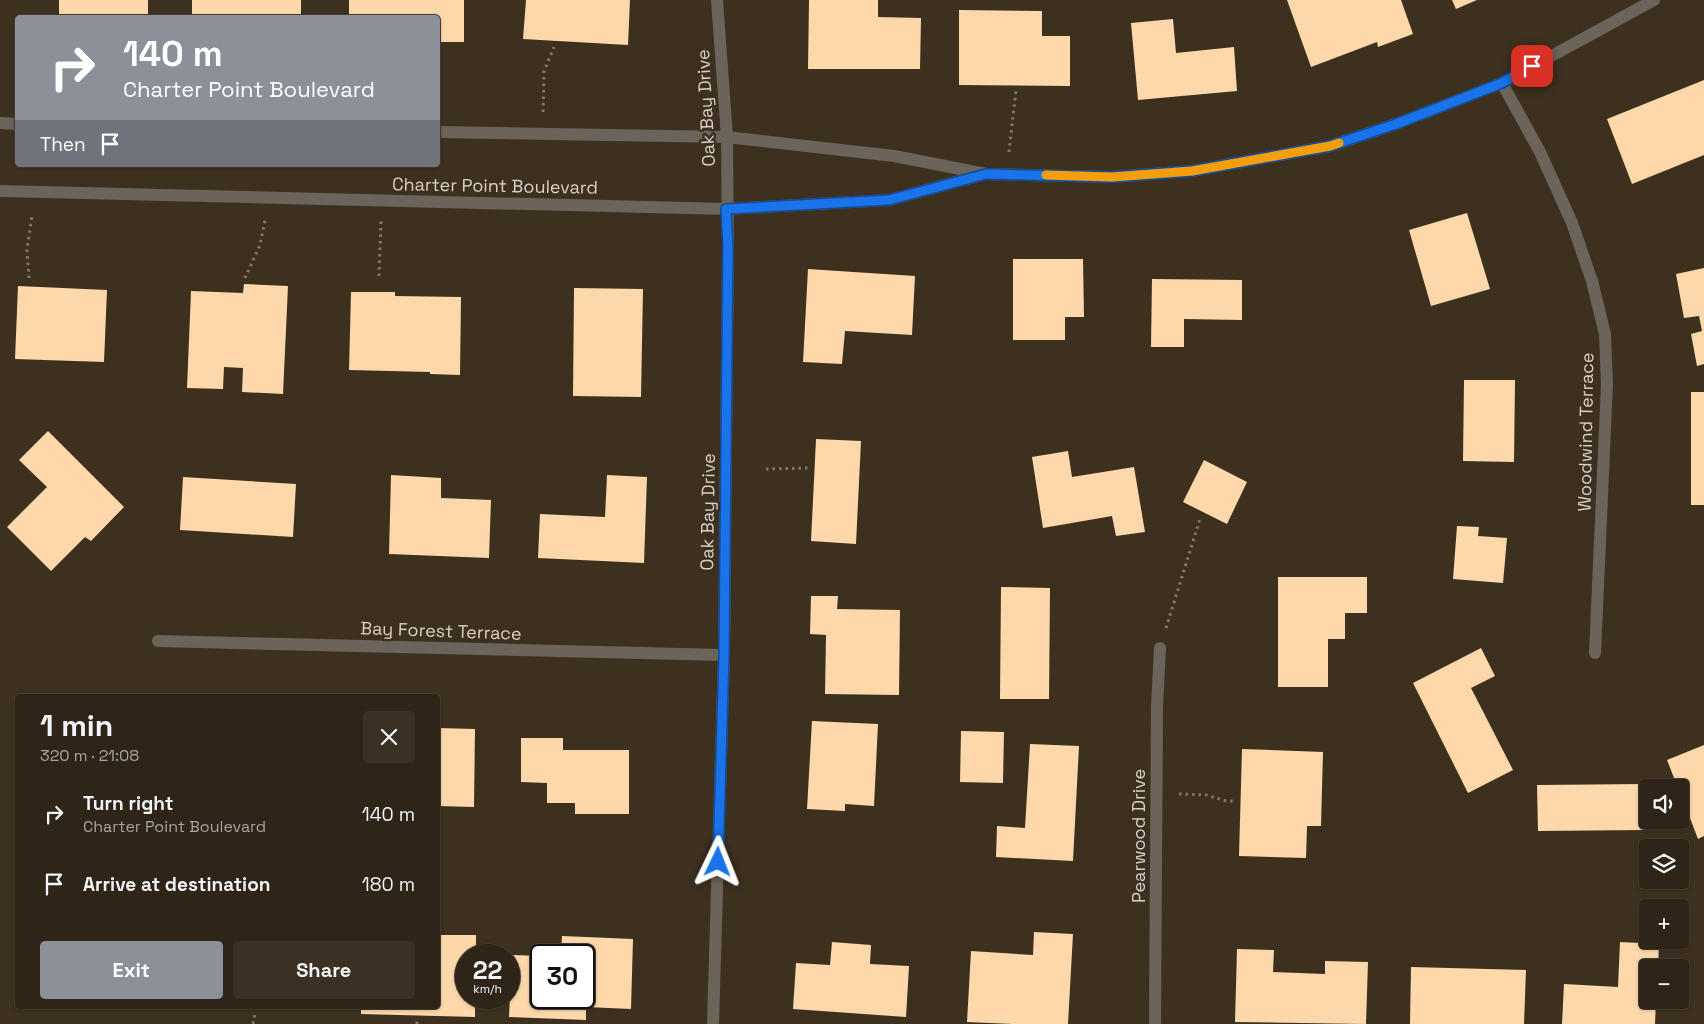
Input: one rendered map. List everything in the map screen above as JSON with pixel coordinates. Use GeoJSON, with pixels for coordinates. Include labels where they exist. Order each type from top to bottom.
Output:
{"type":"FeatureCollection","features":[{"type":"Feature","properties":{"kind":"street","name":"Oak Bay Drive"},"geometry":{"type":"LineString","coordinates":[[714,1024],[724,655],[728,247],[726,209],[727,137],[717,0]]}},
{"type":"Feature","properties":{"kind":"street","name":"Charter Point Boulevard"},"geometry":{"type":"LineString","coordinates":[[440,132],[727,137],[894,156],[986,174],[1112,177],[1192,171],[1330,146],[1396,124],[1502,83],[1654,0]]}},
{"type":"Feature","properties":{"kind":"street","name":"Woodwind Terrace"},"geometry":{"type":"LineString","coordinates":[[1502,83],[1540,152],[1572,222],[1592,280],[1605,334],[1607,384],[1595,653]]}},
{"type":"Feature","properties":{"kind":"street"},"geometry":{"type":"LineString","coordinates":[[0,123],[15,124]]}},
{"type":"Feature","properties":{"kind":"street","name":"Charter Point Boulevard"},"geometry":{"type":"LineString","coordinates":[[0,191],[726,209],[889,200],[986,174]]}},
{"type":"Feature","properties":{"kind":"street","name":"Bay Forest Terrace"},"geometry":{"type":"LineString","coordinates":[[158,641],[724,655]]}},
{"type":"Feature","properties":{"kind":"street","name":"Pearwood Drive"},"geometry":{"type":"LineString","coordinates":[[1155,1024],[1157,706],[1160,648]]}},
{"type":"Feature","properties":{"kind":"path"},"geometry":{"type":"LineString","coordinates":[[542,134],[544,71],[554,47]]}},
{"type":"Feature","properties":{"kind":"path"},"geometry":{"type":"LineString","coordinates":[[1006,175],[1016,90]]}},
{"type":"Feature","properties":{"kind":"path"},"geometry":{"type":"LineString","coordinates":[[30,278],[27,250],[31,230],[34,192]]}},
{"type":"Feature","properties":{"kind":"path"},"geometry":{"type":"LineString","coordinates":[[245,278],[263,234],[265,219],[262,198]]}},
{"type":"Feature","properties":{"kind":"path"},"geometry":{"type":"LineString","coordinates":[[379,276],[382,200]]}},
{"type":"Feature","properties":{"kind":"path"},"geometry":{"type":"LineString","coordinates":[[766,469],[808,468]]}},
{"type":"Feature","properties":{"kind":"path"},"geometry":{"type":"LineString","coordinates":[[1160,648],[1200,519]]}},
{"type":"Feature","properties":{"kind":"path"},"geometry":{"type":"LineString","coordinates":[[1157,794],[1206,795],[1226,802],[1235,801]]}},
{"type":"Feature","properties":{"kind":"path"},"geometry":{"type":"LineString","coordinates":[[254,1024],[255,1013]]}},
{"type":"Feature","properties":{"kind":"path"},"geometry":{"type":"LineString","coordinates":[[417,1019],[417,1024]]}},
{"type":"Feature","properties":{"kind":"building"},"geometry":{"type":"Polygon","coordinates":[[[59,0],[148,0],[148,15],[59,15],[59,0]]]}},
{"type":"Feature","properties":{"kind":"building"},"geometry":{"type":"Polygon","coordinates":[[[192,0],[301,0],[301,15],[192,15],[192,0]]]}},
{"type":"Feature","properties":{"kind":"building"},"geometry":{"type":"Polygon","coordinates":[[[349,0],[464,0],[464,42],[440,42],[440,15],[349,15],[349,0]]]}},
{"type":"Feature","properties":{"kind":"building"},"geometry":{"type":"Polygon","coordinates":[[[526,0],[630,0],[628,45],[523,39],[526,0]]]}},
{"type":"Feature","properties":{"kind":"building"},"geometry":{"type":"Polygon","coordinates":[[[809,0],[878,0],[878,17],[921,18],[920,69],[808,69],[809,0]]]}},
{"type":"Feature","properties":{"kind":"building"},"geometry":{"type":"Polygon","coordinates":[[[1287,0],[1401,0],[1413,34],[1378,47],[1377,42],[1311,67],[1287,0]]]}},
{"type":"Feature","properties":{"kind":"building"},"geometry":{"type":"Polygon","coordinates":[[[1452,0],[1477,0],[1456,9],[1452,0]]]}},
{"type":"Feature","properties":{"kind":"building"},"geometry":{"type":"Polygon","coordinates":[[[959,10],[1042,11],[1042,36],[1070,36],[1070,86],[959,85],[959,10]]]}},
{"type":"Feature","properties":{"kind":"building"},"geometry":{"type":"Polygon","coordinates":[[[1173,19],[1176,53],[1234,47],[1237,91],[1138,100],[1131,23],[1173,19]]]}},
{"type":"Feature","properties":{"kind":"building"},"geometry":{"type":"Polygon","coordinates":[[[1704,80],[1704,155],[1632,184],[1607,119],[1704,80]]]}},
{"type":"Feature","properties":{"kind":"building"},"geometry":{"type":"Polygon","coordinates":[[[1467,213],[1490,289],[1431,306],[1409,230],[1467,213]]]}},
{"type":"Feature","properties":{"kind":"building"},"geometry":{"type":"Polygon","coordinates":[[[1013,259],[1083,259],[1084,317],[1065,317],[1065,340],[1013,340],[1013,259]]]}},
{"type":"Feature","properties":{"kind":"building"},"geometry":{"type":"Polygon","coordinates":[[[1704,268],[1704,364],[1697,366],[1691,334],[1702,331],[1699,316],[1684,318],[1676,274],[1704,268]]]}},
{"type":"Feature","properties":{"kind":"building"},"geometry":{"type":"Polygon","coordinates":[[[808,269],[915,276],[912,335],[845,331],[842,364],[803,362],[808,269]]]}},
{"type":"Feature","properties":{"kind":"building"},"geometry":{"type":"Polygon","coordinates":[[[1152,279],[1242,280],[1242,320],[1184,319],[1184,347],[1151,347],[1152,279]]]}},
{"type":"Feature","properties":{"kind":"building"},"geometry":{"type":"Polygon","coordinates":[[[244,284],[288,286],[283,394],[242,392],[243,368],[224,367],[223,389],[187,388],[191,291],[243,293],[244,284]]]}},
{"type":"Feature","properties":{"kind":"building"},"geometry":{"type":"Polygon","coordinates":[[[18,286],[107,290],[104,362],[15,359],[18,286]]]}},
{"type":"Feature","properties":{"kind":"building"},"geometry":{"type":"Polygon","coordinates":[[[574,288],[643,289],[641,397],[573,396],[574,288]]]}},
{"type":"Feature","properties":{"kind":"building"},"geometry":{"type":"Polygon","coordinates":[[[351,292],[395,292],[395,296],[461,297],[460,375],[430,374],[430,372],[349,370],[351,292]]]}},
{"type":"Feature","properties":{"kind":"building"},"geometry":{"type":"Polygon","coordinates":[[[1464,380],[1515,380],[1514,462],[1463,461],[1464,380]]]}},
{"type":"Feature","properties":{"kind":"building"},"geometry":{"type":"Polygon","coordinates":[[[1691,392],[1704,392],[1704,505],[1691,505],[1691,392]]]}},
{"type":"Feature","properties":{"kind":"building"},"geometry":{"type":"Polygon","coordinates":[[[48,431],[124,507],[91,541],[85,537],[51,571],[7,527],[47,487],[19,460],[48,431]]]}},
{"type":"Feature","properties":{"kind":"building"},"geometry":{"type":"Polygon","coordinates":[[[816,439],[861,441],[856,544],[811,541],[816,439]]]}},
{"type":"Feature","properties":{"kind":"building"},"geometry":{"type":"Polygon","coordinates":[[[1068,451],[1072,477],[1134,467],[1145,532],[1116,536],[1112,516],[1043,528],[1032,457],[1068,451]]]}},
{"type":"Feature","properties":{"kind":"building"},"geometry":{"type":"Polygon","coordinates":[[[1204,460],[1247,482],[1227,524],[1183,502],[1204,460]]]}},
{"type":"Feature","properties":{"kind":"building"},"geometry":{"type":"Polygon","coordinates":[[[391,475],[441,478],[441,498],[491,500],[489,558],[389,554],[391,475]]]}},
{"type":"Feature","properties":{"kind":"building"},"geometry":{"type":"Polygon","coordinates":[[[607,475],[647,477],[644,563],[538,558],[540,514],[605,517],[607,475]]]}},
{"type":"Feature","properties":{"kind":"building"},"geometry":{"type":"Polygon","coordinates":[[[183,477],[296,484],[293,537],[180,530],[183,477]]]}},
{"type":"Feature","properties":{"kind":"building"},"geometry":{"type":"Polygon","coordinates":[[[1457,526],[1479,527],[1478,536],[1507,538],[1503,583],[1453,579],[1457,526]]]}},
{"type":"Feature","properties":{"kind":"building"},"geometry":{"type":"Polygon","coordinates":[[[1278,577],[1367,577],[1367,613],[1345,613],[1345,639],[1328,639],[1328,687],[1278,687],[1278,577]]]}},
{"type":"Feature","properties":{"kind":"building"},"geometry":{"type":"Polygon","coordinates":[[[1001,587],[1050,588],[1049,699],[1000,699],[1001,587]]]}},
{"type":"Feature","properties":{"kind":"building"},"geometry":{"type":"Polygon","coordinates":[[[811,596],[838,596],[837,609],[900,610],[899,695],[825,694],[826,635],[810,634],[811,596]]]}},
{"type":"Feature","properties":{"kind":"building"},"geometry":{"type":"Polygon","coordinates":[[[1481,648],[1495,676],[1471,688],[1513,770],[1468,793],[1413,683],[1481,648]]]}},
{"type":"Feature","properties":{"kind":"building"},"geometry":{"type":"Polygon","coordinates":[[[812,721],[878,724],[874,806],[845,804],[845,811],[807,809],[812,721]]]}},
{"type":"Feature","properties":{"kind":"building"},"geometry":{"type":"Polygon","coordinates":[[[440,728],[475,729],[474,807],[440,806],[440,728]]]}},
{"type":"Feature","properties":{"kind":"building"},"geometry":{"type":"Polygon","coordinates":[[[961,731],[1004,732],[1003,783],[960,782],[961,731]]]}},
{"type":"Feature","properties":{"kind":"building"},"geometry":{"type":"Polygon","coordinates":[[[521,738],[563,738],[563,750],[629,750],[629,814],[575,814],[575,803],[547,803],[547,783],[521,782],[521,738]]]}},
{"type":"Feature","properties":{"kind":"building"},"geometry":{"type":"Polygon","coordinates":[[[1030,744],[1079,746],[1073,861],[996,857],[997,826],[1025,828],[1030,744]]]}},
{"type":"Feature","properties":{"kind":"building"},"geometry":{"type":"Polygon","coordinates":[[[1704,745],[1704,836],[1698,839],[1689,816],[1689,779],[1674,779],[1667,760],[1704,745]]]}},
{"type":"Feature","properties":{"kind":"building"},"geometry":{"type":"Polygon","coordinates":[[[1242,749],[1323,752],[1321,826],[1307,826],[1306,858],[1239,856],[1242,749]]]}},
{"type":"Feature","properties":{"kind":"building"},"geometry":{"type":"Polygon","coordinates":[[[1639,784],[1639,829],[1644,830],[1538,831],[1537,785],[1639,784]]]}},
{"type":"Feature","properties":{"kind":"building"},"geometry":{"type":"Polygon","coordinates":[[[1034,932],[1073,934],[1068,1024],[967,1022],[971,951],[1033,955],[1034,932]]]}},
{"type":"Feature","properties":{"kind":"building"},"geometry":{"type":"Polygon","coordinates":[[[440,935],[476,935],[476,944],[455,944],[455,1009],[475,1009],[475,1017],[361,1014],[361,1009],[440,1009],[440,935]]]}},
{"type":"Feature","properties":{"kind":"building"},"geometry":{"type":"Polygon","coordinates":[[[562,936],[633,939],[631,1009],[595,1007],[595,944],[562,944],[562,936]]]}},
{"type":"Feature","properties":{"kind":"building"},"geometry":{"type":"Polygon","coordinates":[[[832,942],[871,945],[870,964],[909,966],[906,1017],[793,1009],[796,963],[830,965],[832,942]]]}},
{"type":"Feature","properties":{"kind":"building"},"geometry":{"type":"Polygon","coordinates":[[[1620,942],[1639,943],[1639,949],[1659,949],[1658,959],[1639,959],[1639,1009],[1656,1009],[1655,1024],[1562,1024],[1564,984],[1618,987],[1620,942]]]}},
{"type":"Feature","properties":{"kind":"building"},"geometry":{"type":"Polygon","coordinates":[[[1237,949],[1274,950],[1273,972],[1325,974],[1325,961],[1368,962],[1366,1024],[1235,1022],[1237,949]]]}},
{"type":"Feature","properties":{"kind":"building"},"geometry":{"type":"Polygon","coordinates":[[[520,955],[530,956],[530,1009],[586,1009],[586,1020],[509,1017],[509,1009],[520,1009],[520,955]]]}},
{"type":"Feature","properties":{"kind":"building"},"geometry":{"type":"Polygon","coordinates":[[[1411,967],[1526,970],[1524,1024],[1410,1024],[1411,967]]]}},
{"type":"Feature","properties":{"kind":"building"},"geometry":{"type":"Polygon","coordinates":[[[202,1009],[306,1009],[306,1010],[202,1009]]]}},
{"type":"Feature","properties":{"kind":"slow traffic"},"geometry":{"type":"LineString","coordinates":[[1046,175],[1112,177],[1192,171],[1339,143]]}},
{"type":"Feature","properties":{"kind":"route"},"geometry":{"type":"LineString","coordinates":[[718,862],[724,655],[728,247],[726,209],[889,200],[986,174],[1112,177],[1192,171],[1330,146],[1396,124],[1502,83],[1532,66]]}}]}
